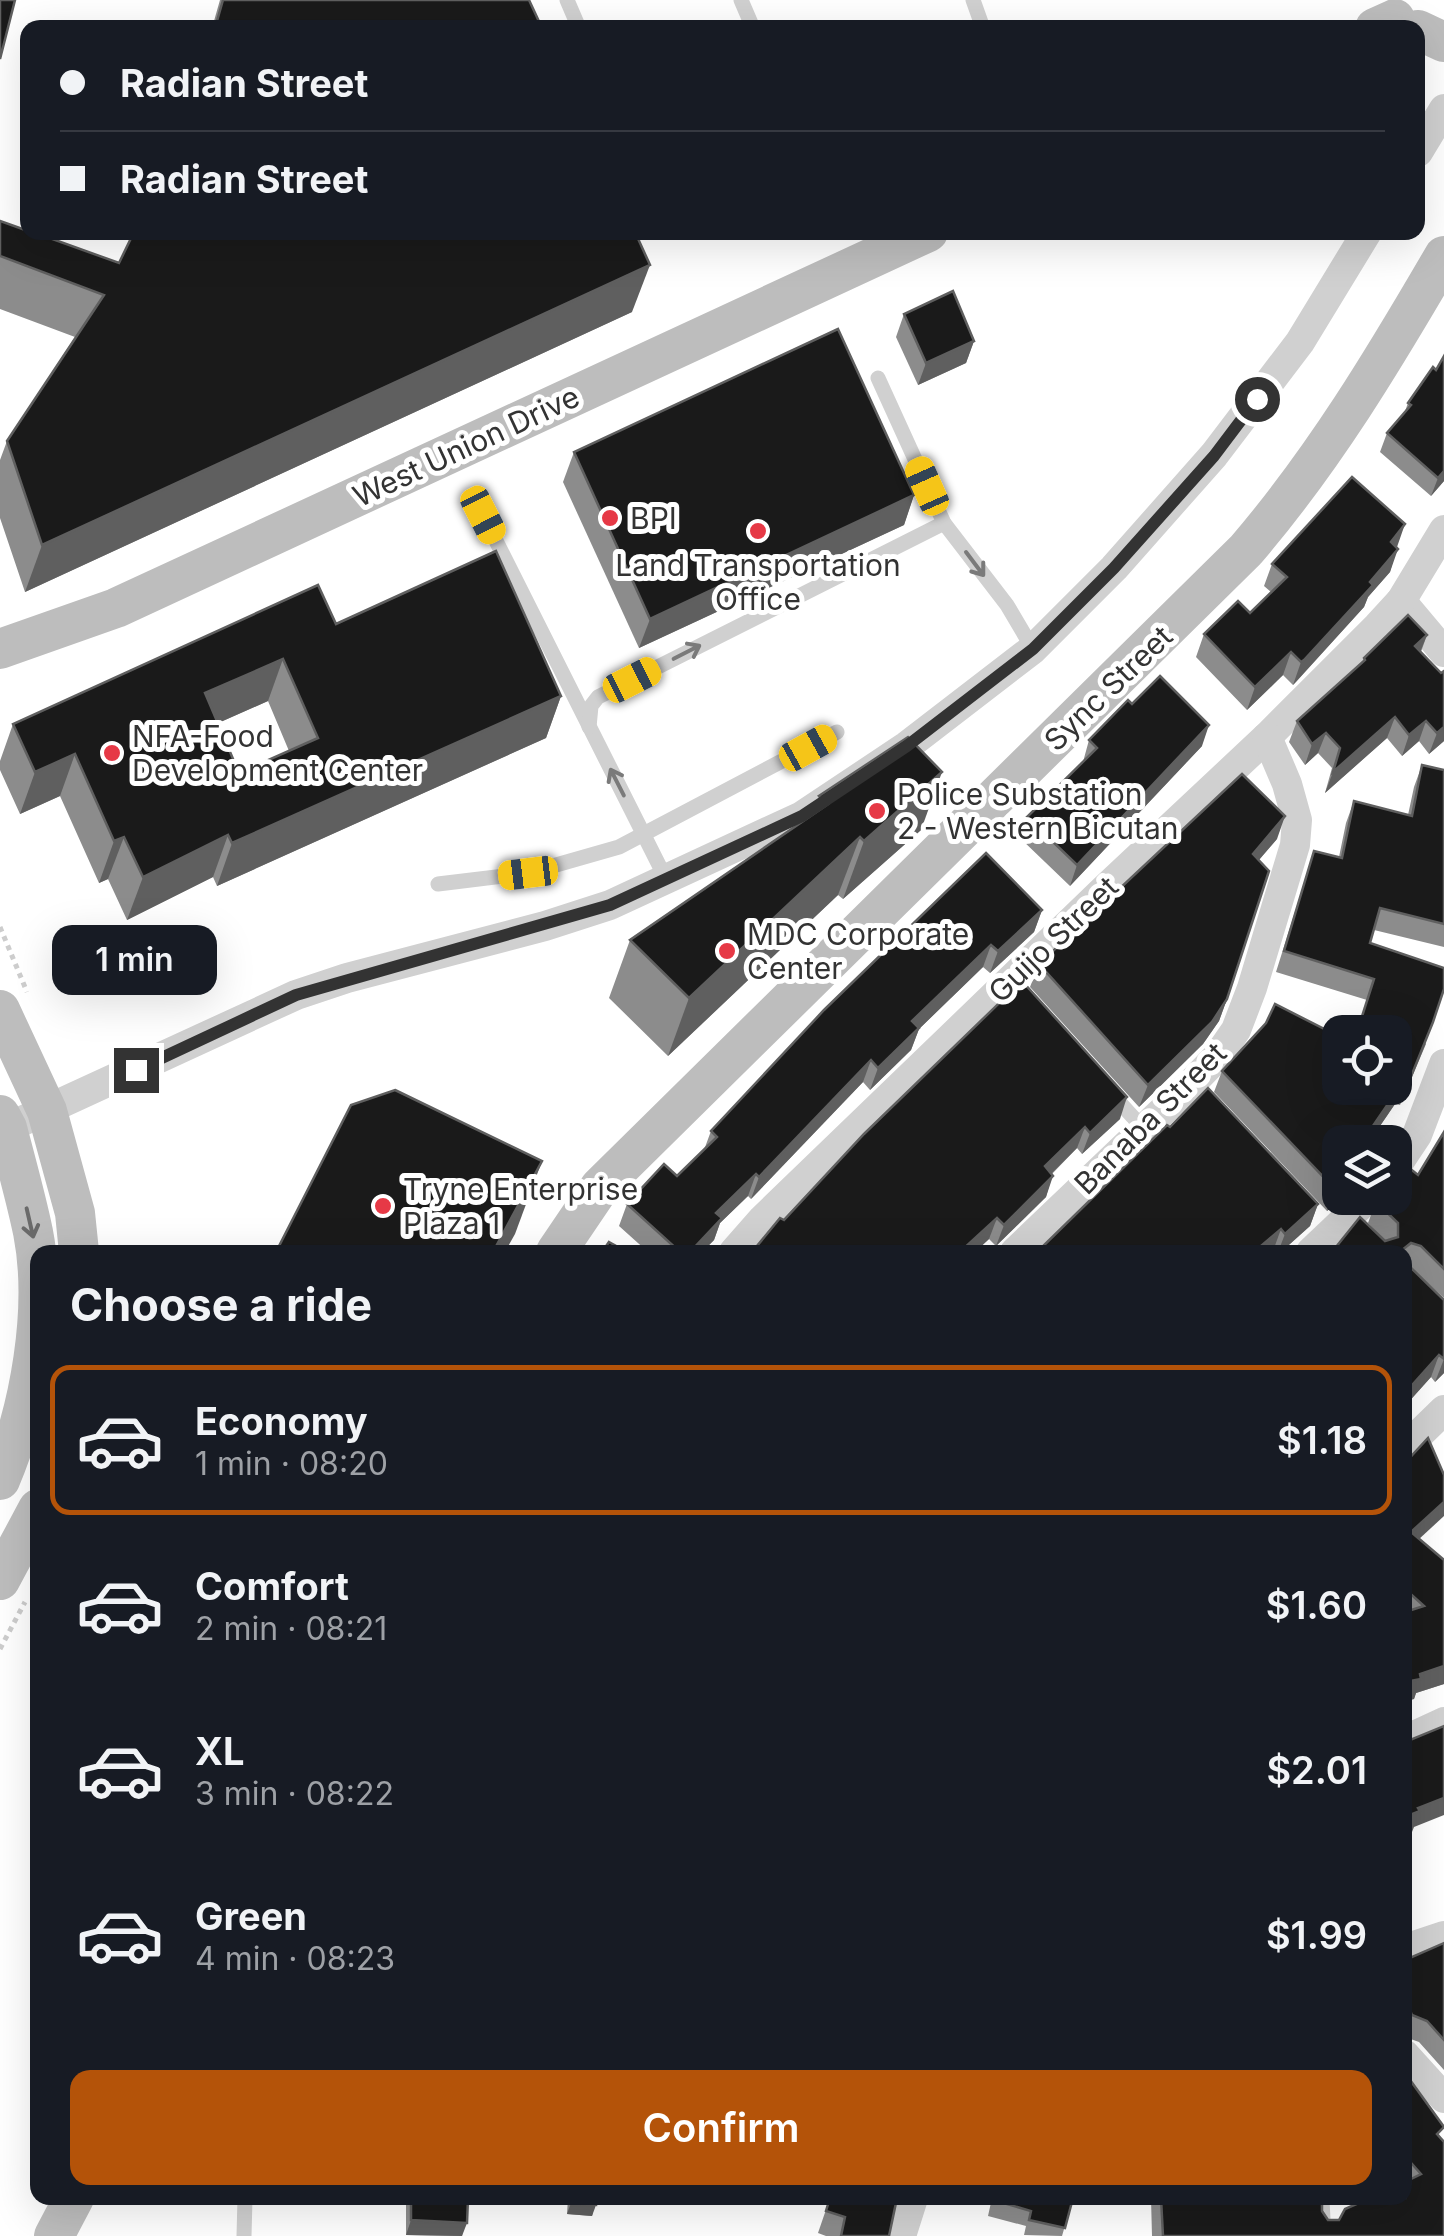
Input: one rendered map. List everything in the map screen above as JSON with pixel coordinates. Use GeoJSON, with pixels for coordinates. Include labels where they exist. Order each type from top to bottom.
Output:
{"type":"FeatureCollection","features":[{"type":"Feature","properties":{"kind":"street"},"geometry":{"type":"LineString","coordinates":[[1425,140],[1444,108]]}},
{"type":"Feature","properties":{"kind":"street","name":"West Union Drive"},"geometry":{"type":"LineString","coordinates":[[0,650],[116,608],[911,240]]}},
{"type":"Feature","properties":{"kind":"street"},"geometry":{"type":"LineString","coordinates":[[34,1245],[2,1125],[47,1111],[296,995],[610,905],[802,816],[907,746],[1033,649],[1114,568],[1214,456],[1300,342],[1363,240]]}},
{"type":"Feature","properties":{"kind":"street","name":"Sync Street"},"geometry":{"type":"LineString","coordinates":[[561,1245],[600,1187],[1246,550],[1294,494],[1344,424],[1444,256]]}},
{"type":"Feature","properties":{"kind":"street","name":"Guijo Street"},"geometry":{"type":"LineString","coordinates":[[740,1245],[763,1219],[1017,988],[1267,738],[1401,600],[1444,530]]}},
{"type":"Feature","properties":{"kind":"street"},"geometry":{"type":"LineString","coordinates":[[1401,600],[1444,652]]}},
{"type":"Feature","properties":{"kind":"street","name":"Banaba Street"},"geometry":{"type":"LineString","coordinates":[[1022,1245],[1143,1128],[1198,1091],[1236,1030],[1295,846],[1297,820],[1267,738]]}},
{"type":"Feature","properties":{"kind":"street"},"geometry":{"type":"LineString","coordinates":[[0,1010],[47,1111],[75,1214],[78,1245]]}},
{"type":"Feature","properties":{"kind":"street"},"geometry":{"type":"LineString","coordinates":[[1412,1140],[1444,1064]]}},
{"type":"Feature","properties":{"kind":"street"},"geometry":{"type":"LineString","coordinates":[[0,1480],[12,1452],[30,1371]]}},
{"type":"Feature","properties":{"kind":"street"},"geometry":{"type":"LineString","coordinates":[[1412,1441],[1444,1410]]}},
{"type":"Feature","properties":{"kind":"street"},"geometry":{"type":"LineString","coordinates":[[15,1586],[30,1536]]}},
{"type":"Feature","properties":{"kind":"street"},"geometry":{"type":"LineString","coordinates":[[1412,1737],[1444,1722]]}},
{"type":"Feature","properties":{"kind":"street"},"geometry":{"type":"LineString","coordinates":[[1412,1947],[1444,1936]]}},
{"type":"Feature","properties":{"kind":"street"},"geometry":{"type":"LineString","coordinates":[[1412,2063],[1444,2098]]}},
{"type":"Feature","properties":{"kind":"street"},"geometry":{"type":"LineString","coordinates":[[54,2236],[70,2205]]}},
{"type":"Feature","properties":{"kind":"street"},"geometry":{"type":"LineString","coordinates":[[901,2236],[912,2205]]}},
{"type":"Feature","properties":{"kind":"lane"},"geometry":{"type":"LineString","coordinates":[[878,378],[944,523],[1007,605],[1033,649]]}},
{"type":"Feature","properties":{"kind":"lane"},"geometry":{"type":"LineString","coordinates":[[483,515],[667,880]]}},
{"type":"Feature","properties":{"kind":"lane"},"geometry":{"type":"LineString","coordinates":[[588,727],[590,706],[598,698],[944,523]]}},
{"type":"Feature","properties":{"kind":"lane"},"geometry":{"type":"LineString","coordinates":[[438,884],[528,873],[619,847],[837,732]]}},
{"type":"Feature","properties":{"kind":"lane"},"geometry":{"type":"LineString","coordinates":[[1103,1084],[1143,1128]]}},
{"type":"Feature","properties":{"kind":"lane"},"geometry":{"type":"LineString","coordinates":[[244,2236],[245,2205]]}},
{"type":"Feature","properties":{"kind":"lane"},"geometry":{"type":"LineString","coordinates":[[1322,2205],[1324,2236]]}},
{"type":"Feature","properties":{"kind":"path"},"geometry":{"type":"LineString","coordinates":[[0,1649],[15,1586]]}},
{"type":"Feature","properties":{"kind":"building"},"geometry":{"type":"Polygon","coordinates":[[[0,0],[15,0],[0,59],[0,0]]]}},
{"type":"Feature","properties":{"kind":"building"},"geometry":{"type":"Polygon","coordinates":[[[223,0],[529,0],[538,20],[217,20],[223,0]]]}},
{"type":"Feature","properties":{"kind":"building"},"geometry":{"type":"Polygon","coordinates":[[[0,221],[20,228],[20,240],[55,240],[119,263],[130,240],[639,240],[650,265],[42,545],[7,441],[104,295],[0,256],[0,221]]]}},
{"type":"Feature","properties":{"kind":"building"},"geometry":{"type":"Polygon","coordinates":[[[953,291],[974,341],[926,363],[904,314],[953,291]]]}},
{"type":"Feature","properties":{"kind":"building"},"geometry":{"type":"Polygon","coordinates":[[[838,329],[914,495],[650,619],[574,452],[838,329]]]}},
{"type":"Feature","properties":{"kind":"building"},"geometry":{"type":"Polygon","coordinates":[[[1444,356],[1444,471],[1438,478],[1387,433],[1444,356]]]}},
{"type":"Feature","properties":{"kind":"building"},"geometry":{"type":"Polygon","coordinates":[[[1352,477],[1405,524],[1391,542],[1398,549],[1370,582],[1373,585],[1304,660],[1301,662],[1291,652],[1255,687],[1204,634],[1238,601],[1250,613],[1287,577],[1272,564],[1352,477]]]}},
{"type":"Feature","properties":{"kind":"building","name":"NFA-Food Development Center"},"geometry":{"type":"Polygon","coordinates":[[[496,551],[561,696],[232,843],[228,835],[143,877],[124,837],[114,841],[75,754],[35,772],[13,724],[318,585],[336,624],[496,551]],[[283,659],[205,693],[239,773],[318,738],[283,659]]]}},
{"type":"Feature","properties":{"kind":"building"},"geometry":{"type":"Polygon","coordinates":[[[1408,615],[1427,635],[1415,646],[1441,673],[1444,671],[1444,727],[1437,733],[1426,721],[1409,735],[1395,717],[1333,772],[1340,748],[1326,733],[1312,744],[1297,721],[1408,615]]]}},
{"type":"Feature","properties":{"kind":"building"},"geometry":{"type":"Polygon","coordinates":[[[1160,676],[1209,725],[1077,865],[1027,817],[1097,748],[1089,740],[1128,700],[1132,704],[1160,676]]]}},
{"type":"Feature","properties":{"kind":"building"},"geometry":{"type":"Polygon","coordinates":[[[908,737],[942,772],[864,841],[860,837],[689,998],[630,940],[828,804],[819,796],[908,737]]]}},
{"type":"Feature","properties":{"kind":"building"},"geometry":{"type":"Polygon","coordinates":[[[1422,765],[1444,770],[1444,924],[1380,908],[1370,943],[1444,968],[1444,989],[1412,1074],[1412,1015],[1362,1015],[1374,979],[1284,951],[1314,851],[1342,858],[1354,801],[1412,816],[1422,765]]]}},
{"type":"Feature","properties":{"kind":"building"},"geometry":{"type":"Polygon","coordinates":[[[1242,774],[1285,816],[1253,854],[1269,871],[1227,999],[1212,1022],[1148,1085],[1039,964],[1242,774]]]}},
{"type":"Feature","properties":{"kind":"building"},"geometry":{"type":"Polygon","coordinates":[[[986,853],[1042,910],[998,951],[991,945],[912,1021],[919,1028],[878,1068],[871,1060],[759,1177],[756,1174],[716,1213],[722,1218],[697,1245],[672,1245],[627,1204],[664,1164],[677,1176],[717,1137],[711,1131],[824,1010],[986,853]]]}},
{"type":"Feature","properties":{"kind":"building"},"geometry":{"type":"Polygon","coordinates":[[[1022,981],[1127,1097],[1090,1133],[1085,1127],[1045,1166],[1053,1176],[1004,1225],[997,1218],[968,1245],[758,1245],[864,1134],[1022,981]]]}},
{"type":"Feature","properties":{"kind":"building"},"geometry":{"type":"Polygon","coordinates":[[[1275,1004],[1322,1028],[1322,1105],[1387,1105],[1374,1125],[1322,1125],[1322,1175],[1222,1071],[1266,1023],[1275,1004]]]}},
{"type":"Feature","properties":{"kind":"building"},"geometry":{"type":"Polygon","coordinates":[[[1208,1088],[1318,1204],[1285,1234],[1281,1229],[1262,1245],[1044,1245],[1167,1125],[1170,1127],[1208,1088]]]}},
{"type":"Feature","properties":{"kind":"building"},"geometry":{"type":"Polygon","coordinates":[[[395,1090],[542,1161],[497,1245],[280,1245],[351,1105],[395,1090]]]}},
{"type":"Feature","properties":{"kind":"building"},"geometry":{"type":"Polygon","coordinates":[[[1444,1132],[1444,1269],[1421,1246],[1411,1243],[1338,1245],[1360,1217],[1385,1241],[1398,1237],[1398,1223],[1390,1215],[1412,1215],[1412,1170],[1418,1175],[1444,1132]]]}},
{"type":"Feature","properties":{"kind":"building"},"geometry":{"type":"Polygon","coordinates":[[[1412,1269],[1444,1300],[1444,1359],[1439,1355],[1412,1385],[1412,1269]]]}},
{"type":"Feature","properties":{"kind":"building"},"geometry":{"type":"Polygon","coordinates":[[[1428,1438],[1444,1475],[1444,1502],[1412,1531],[1412,1455],[1428,1438]]]}},
{"type":"Feature","properties":{"kind":"building"},"geometry":{"type":"Polygon","coordinates":[[[1412,1533],[1444,1560],[1444,1666],[1412,1681],[1412,1610],[1424,1606],[1412,1595],[1412,1533]]]}},
{"type":"Feature","properties":{"kind":"building"},"geometry":{"type":"Polygon","coordinates":[[[1444,1726],[1444,1798],[1412,1814],[1412,1739],[1444,1726]]]}},
{"type":"Feature","properties":{"kind":"building"},"geometry":{"type":"Polygon","coordinates":[[[1444,1943],[1444,2040],[1427,2021],[1412,2015],[1412,1957],[1444,1943]]]}},
{"type":"Feature","properties":{"kind":"building"},"geometry":{"type":"Polygon","coordinates":[[[1412,2083],[1444,2127],[1437,2134],[1444,2142],[1444,2236],[1163,2236],[1161,2205],[1322,2205],[1328,2220],[1339,2220],[1345,2209],[1354,2205],[1412,2205],[1412,2178],[1421,2174],[1412,2164],[1412,2083]]]}},
{"type":"Feature","properties":{"kind":"building"},"geometry":{"type":"Polygon","coordinates":[[[411,2205],[468,2205],[467,2223],[411,2220],[411,2205]]]}},
{"type":"Feature","properties":{"kind":"building"},"geometry":{"type":"Polygon","coordinates":[[[828,2205],[896,2205],[889,2236],[841,2236],[845,2217],[826,2211],[828,2205]]]}},
{"type":"Feature","properties":{"kind":"building"},"geometry":{"type":"Polygon","coordinates":[[[1010,2205],[1071,2205],[1065,2228],[1029,2220],[1031,2211],[1010,2205]]]}},
{"type":"Feature","properties":{"kind":"place","name":"BPI"},"geometry":{"type":"Point","coordinates":[610,518]}},
{"type":"Feature","properties":{"kind":"place","name":"Land Transportation Office"},"geometry":{"type":"Point","coordinates":[758,531]}},
{"type":"Feature","properties":{"kind":"place","name":"NFA-Food Development Center"},"geometry":{"type":"Point","coordinates":[112,753]}},
{"type":"Feature","properties":{"kind":"place","name":"Police Substation 2 - Western Bicutan"},"geometry":{"type":"Point","coordinates":[877,811]}},
{"type":"Feature","properties":{"kind":"place","name":"MDC Corporate Center"},"geometry":{"type":"Point","coordinates":[727,951]}},
{"type":"Feature","properties":{"kind":"place","name":"Tryne Enterprise Plaza 1"},"geometry":{"type":"Point","coordinates":[383,1206]}},
{"type":"Feature","properties":{"kind":"route"},"geometry":{"type":"LineString","coordinates":[[136,1070],[296,995],[610,905],[802,816],[907,746],[1033,649],[1114,568],[1214,456],[1257,399]]}}]}
